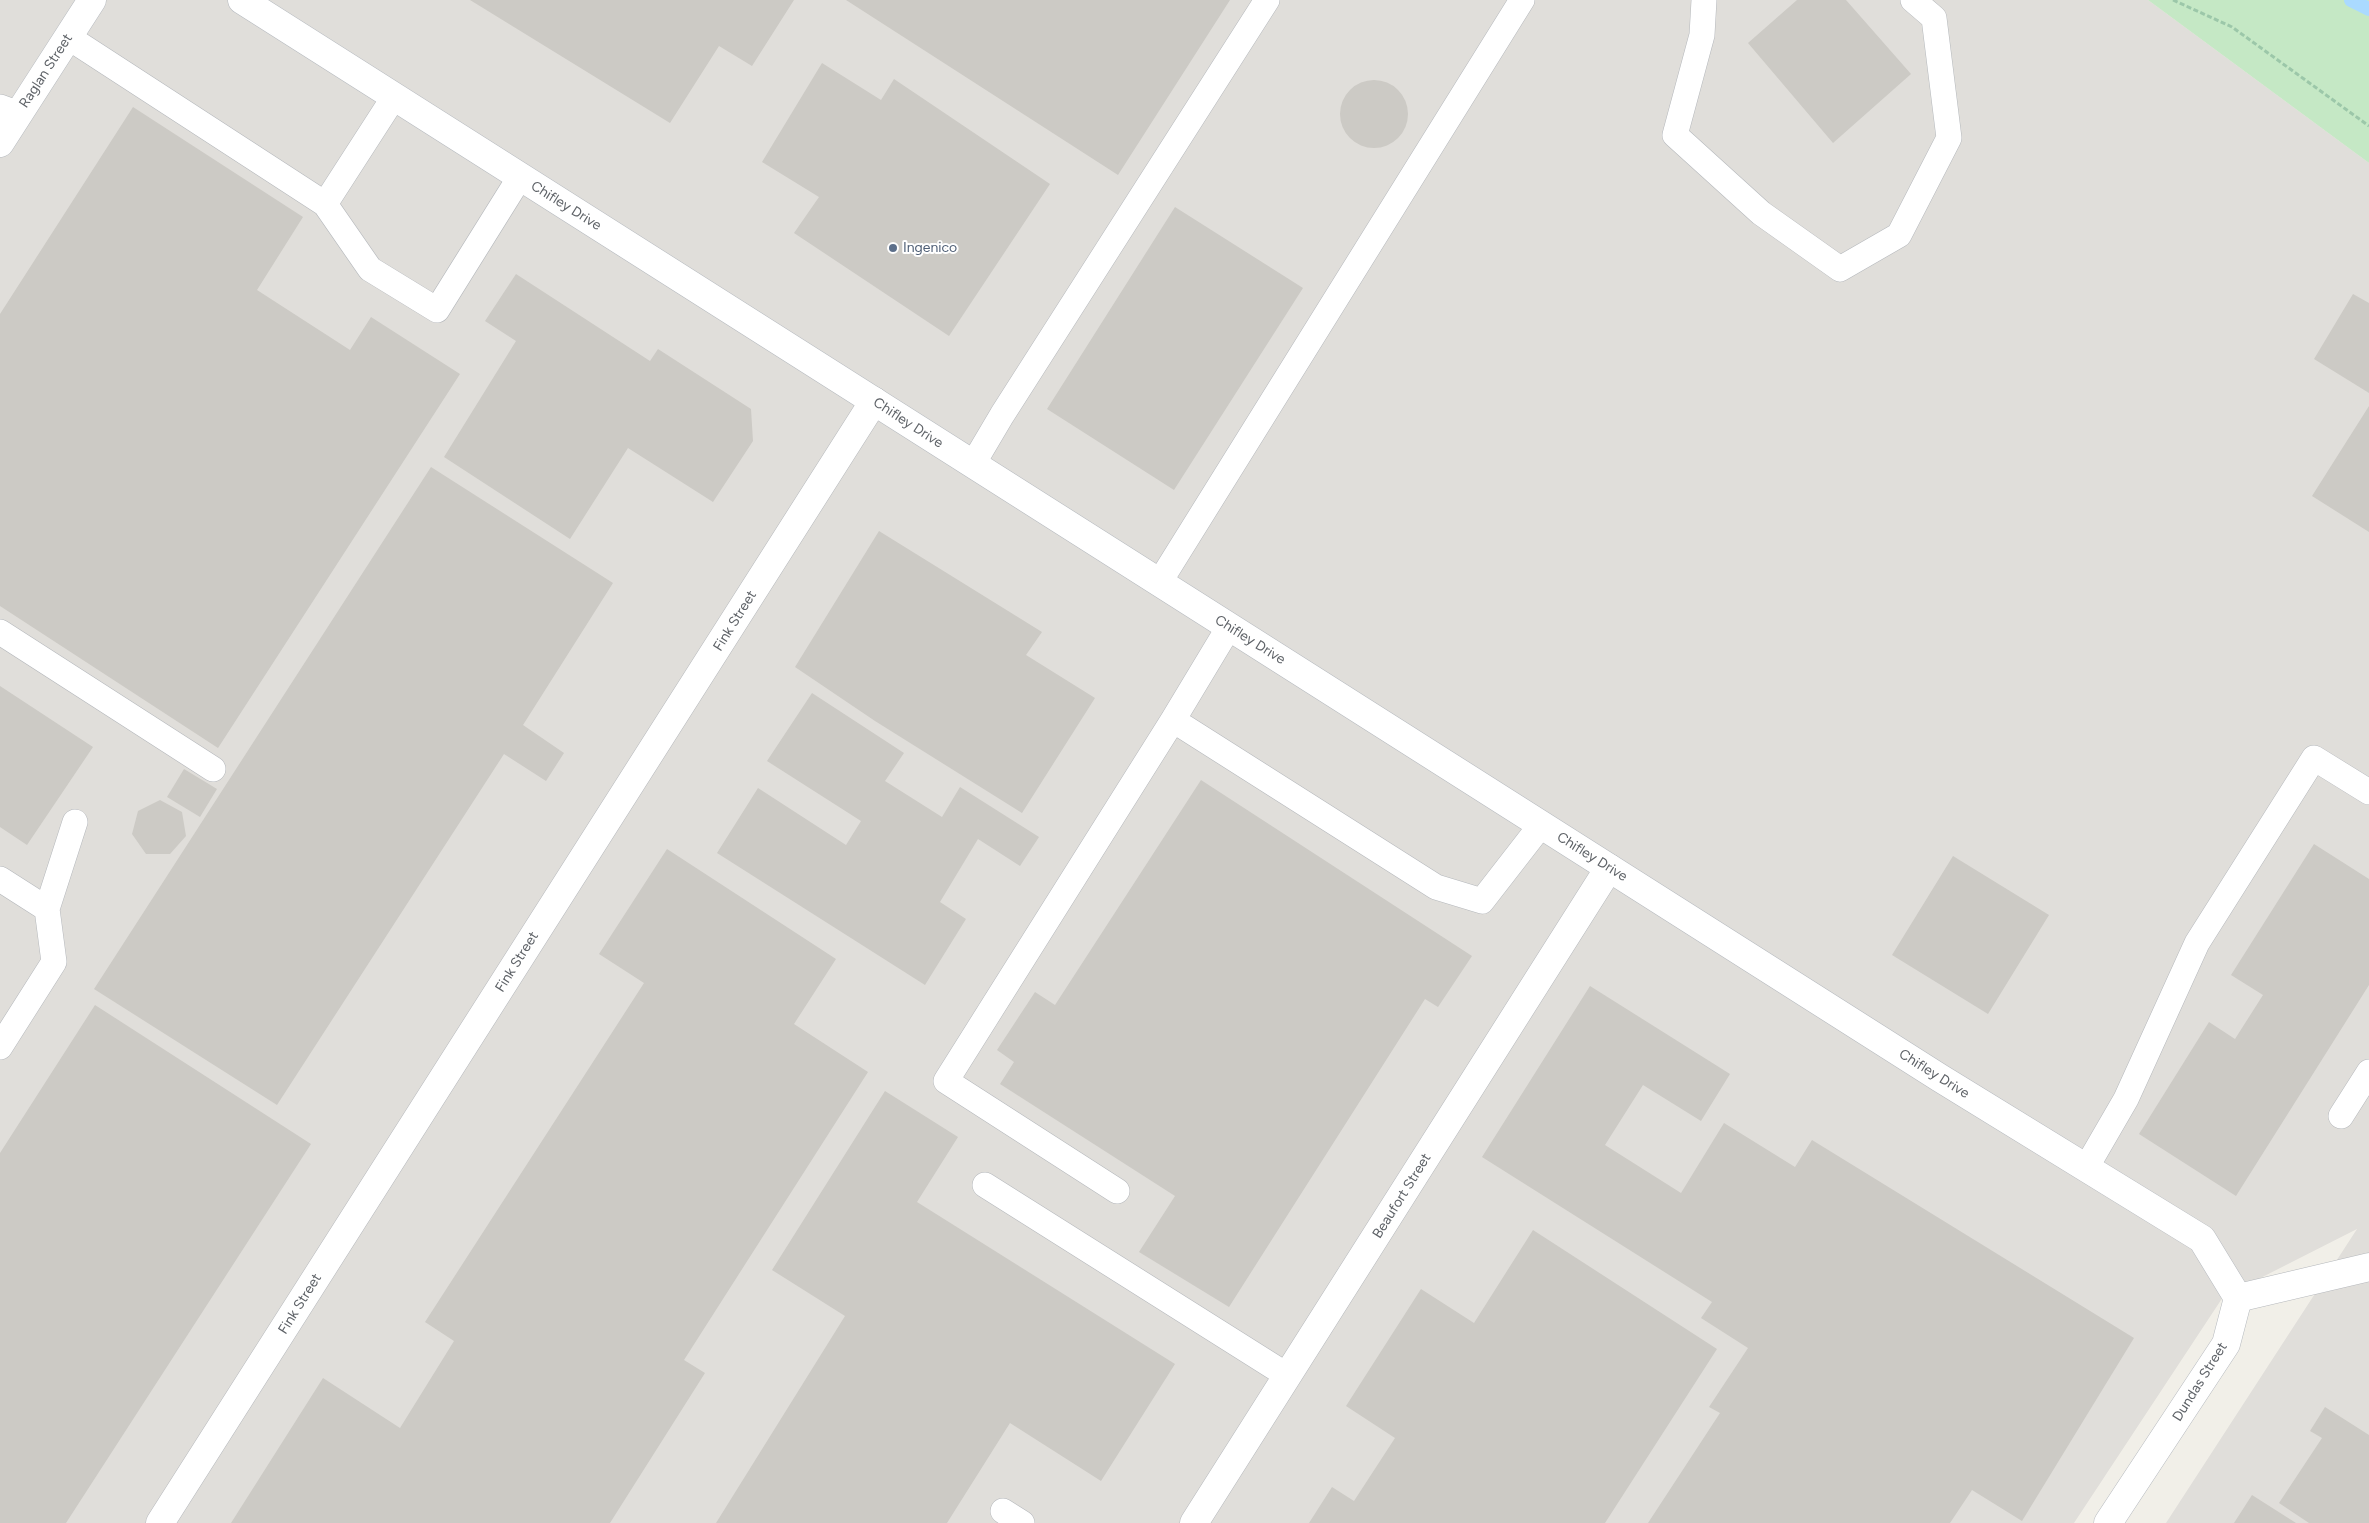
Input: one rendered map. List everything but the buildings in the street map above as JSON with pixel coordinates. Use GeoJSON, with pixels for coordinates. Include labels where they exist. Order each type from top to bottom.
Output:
{"type":"FeatureCollection","features":[{"type":"Feature","properties":{"kind":"street","name":"Raglan Street"},"geometry":{"type":"LineString","coordinates":[[0,142],[9,110],[68,37],[92,0]]}},
{"type":"Feature","properties":{"kind":"street","name":"Chifley Drive"},"geometry":{"type":"LineString","coordinates":[[242,0],[1609,868],[2202,1239],[2238,1298]]}},
{"type":"Feature","properties":{"kind":"street","name":"Fink Street"},"geometry":{"type":"LineString","coordinates":[[160,1523],[874,401]]}},
{"type":"Feature","properties":{"kind":"street","name":"Beaufort Street"},"geometry":{"type":"LineString","coordinates":[[1194,1523],[1609,868]]}},
{"type":"Feature","properties":{"kind":"street"},"geometry":{"type":"LineString","coordinates":[[2238,1298],[2369,1267]]}},
{"type":"Feature","properties":{"kind":"street","name":"Dundas Street"},"geometry":{"type":"LineString","coordinates":[[2108,1523],[2226,1344],[2238,1298]]}},
{"type":"Feature","properties":{"kind":"lane"},"geometry":{"type":"LineString","coordinates":[[973,464],[1002,415],[1267,0]]}},
{"type":"Feature","properties":{"kind":"lane"},"geometry":{"type":"LineString","coordinates":[[1159,583],[1522,0]]}},
{"type":"Feature","properties":{"kind":"lane"},"geometry":{"type":"LineString","coordinates":[[1704,0],[1702,35],[1675,135],[1761,213],[1840,269],[1899,235],[1949,138],[1934,18],[1913,0]]}},
{"type":"Feature","properties":{"kind":"lane"},"geometry":{"type":"LineString","coordinates":[[68,37],[325,204],[370,269],[437,310],[520,177]]}},
{"type":"Feature","properties":{"kind":"lane"},"geometry":{"type":"LineString","coordinates":[[325,204],[394,97]]}},
{"type":"Feature","properties":{"kind":"lane"},"geometry":{"type":"LineString","coordinates":[[1117,1191],[946,1082],[1173,720],[1229,627]]}},
{"type":"Feature","properties":{"kind":"lane"},"geometry":{"type":"LineString","coordinates":[[0,632],[213,768]]}},
{"type":"Feature","properties":{"kind":"lane"},"geometry":{"type":"LineString","coordinates":[[1173,720],[1436,887],[1482,901],[1541,825]]}},
{"type":"Feature","properties":{"kind":"lane"},"geometry":{"type":"LineString","coordinates":[[2086,1168],[2126,1099],[2197,943],[2314,758],[2369,792]]}},
{"type":"Feature","properties":{"kind":"lane"},"geometry":{"type":"LineString","coordinates":[[0,1047],[54,962],[47,909],[75,822]]}},
{"type":"Feature","properties":{"kind":"lane"},"geometry":{"type":"LineString","coordinates":[[0,879],[47,909]]}},
{"type":"Feature","properties":{"kind":"lane"},"geometry":{"type":"LineString","coordinates":[[2341,1116],[2369,1072]]}},
{"type":"Feature","properties":{"kind":"lane"},"geometry":{"type":"LineString","coordinates":[[985,1185],[1288,1376]]}},
{"type":"Feature","properties":{"kind":"path"},"geometry":{"type":"LineString","coordinates":[[2174,0],[2232,27],[2369,126]]}},
{"type":"Feature","properties":{"kind":"shaded area"},"geometry":{"type":"Polygon","coordinates":[[[0,0],[2148,0],[2369,163],[2369,1523],[2166,1523],[2357,1229],[2223,1297],[2074,1523],[0,1523],[0,0]]]}},
{"type":"Feature","properties":{"kind":"green space"},"geometry":{"type":"Polygon","coordinates":[[[2148,0],[2369,0],[2369,163],[2148,0]]]}},
{"type":"Feature","properties":{"kind":"waterway"},"geometry":{"type":"LineString","coordinates":[[2351,0],[2369,9]]}},
{"type":"Feature","properties":{"kind":"place","name":"Ingenico"},"geometry":{"type":"Point","coordinates":[893,248]}}]}
